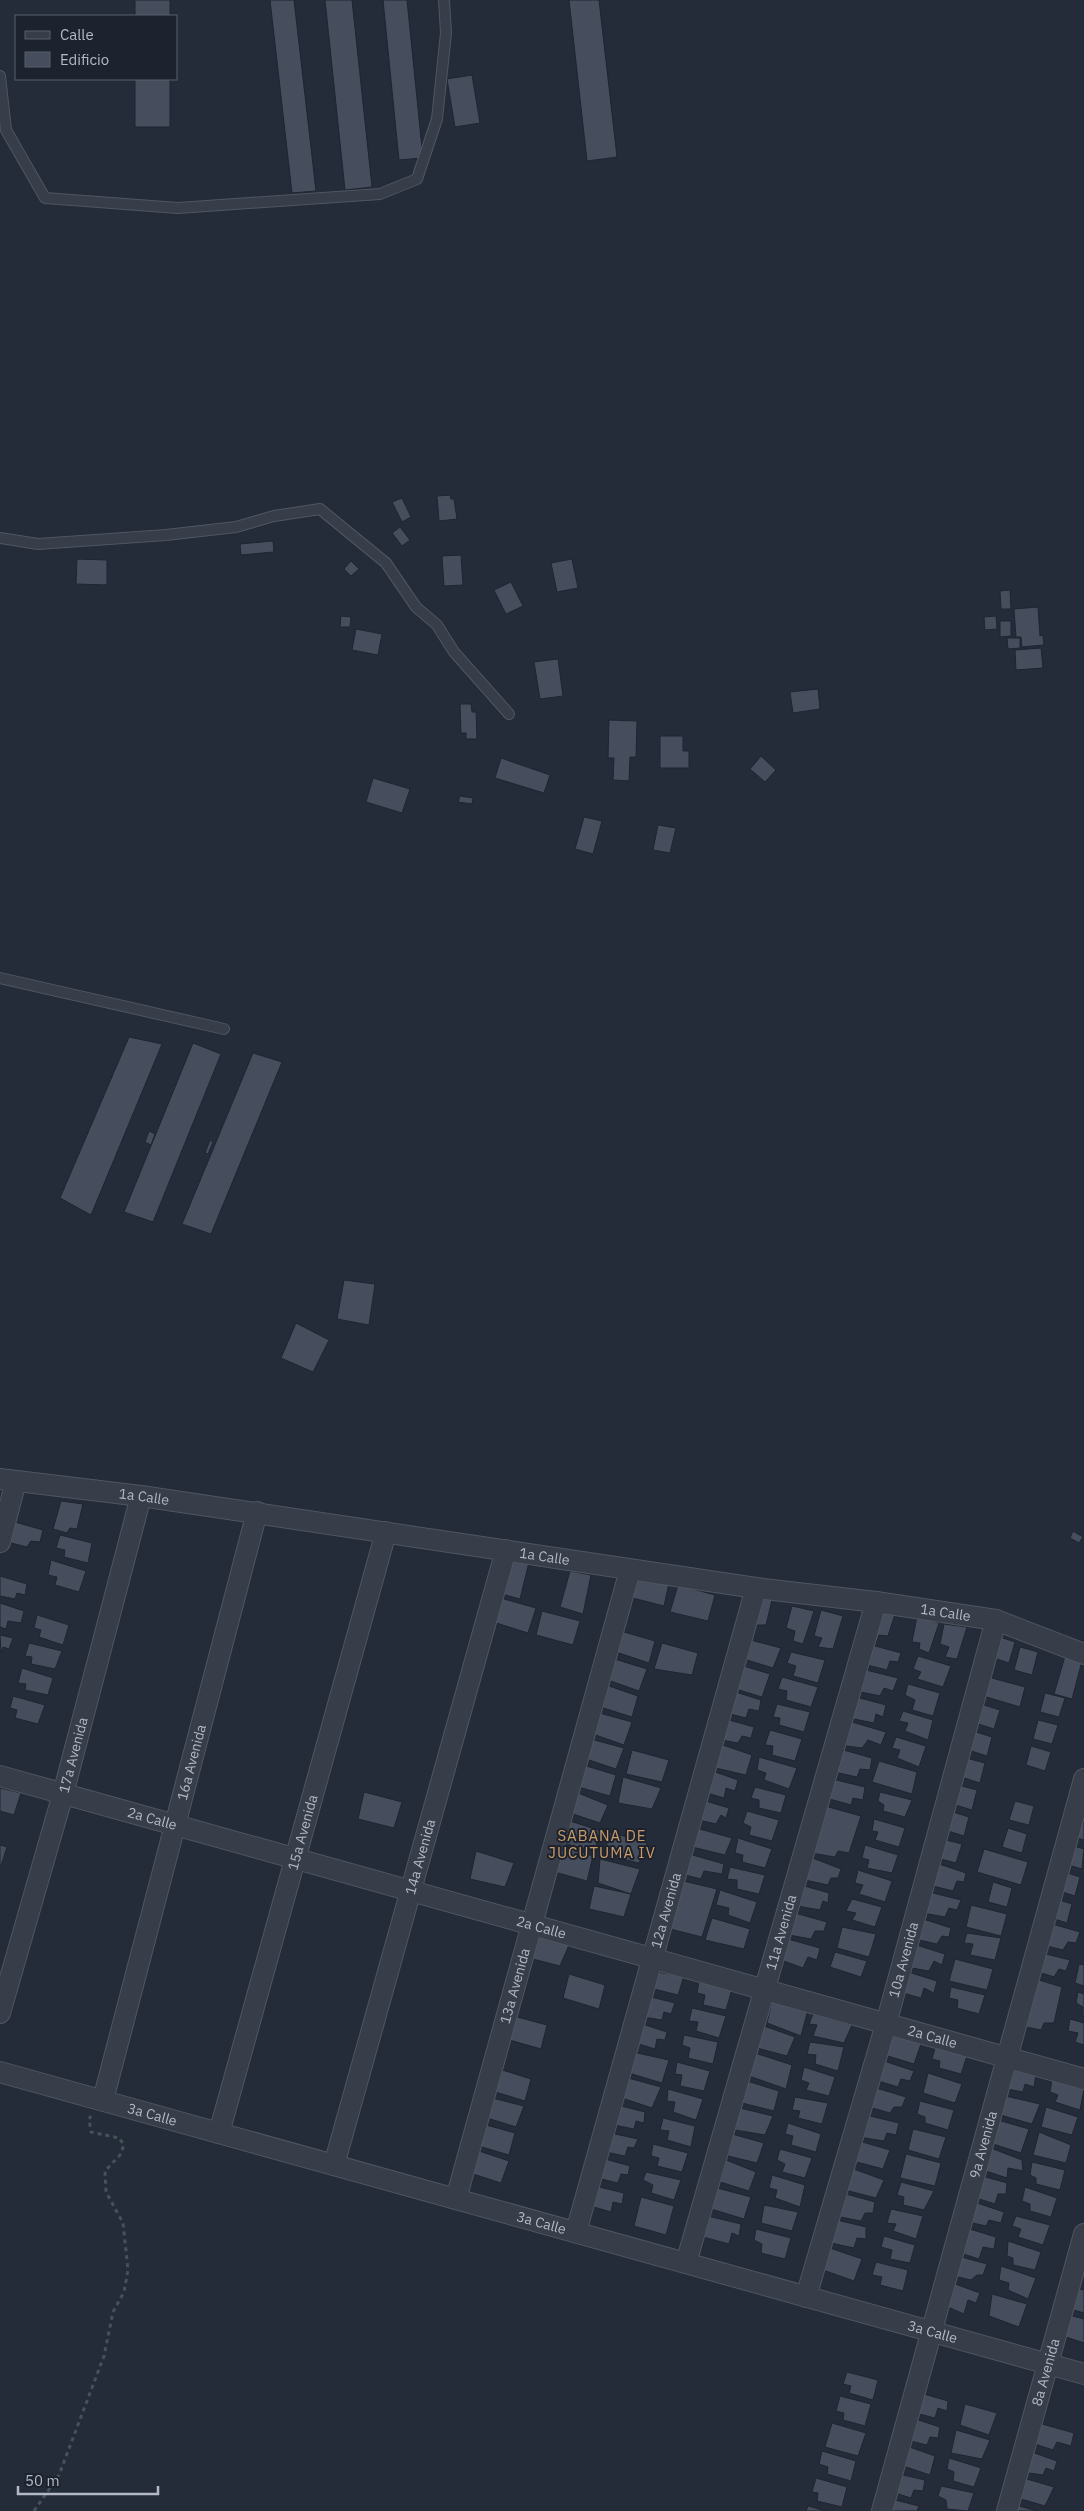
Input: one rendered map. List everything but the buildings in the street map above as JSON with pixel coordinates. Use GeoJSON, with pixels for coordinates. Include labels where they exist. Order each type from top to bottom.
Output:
{"type":"FeatureCollection","features":[{"type":"Feature","properties":{"kind":"street","name":"1a Calle"},"geometry":{"type":"LineString","coordinates":[[8,1480],[257,1512],[630,1570],[756,1588],[876,1602],[996,1620],[1084,1654]]}},
{"type":"Feature","properties":{"kind":"street"},"geometry":{"type":"LineString","coordinates":[[0,1542],[8,1480]]}},
{"type":"Feature","properties":{"kind":"street","name":"17a Avenida"},"geometry":{"type":"LineString","coordinates":[[0,2013],[62,1794],[141,1496]]}},
{"type":"Feature","properties":{"kind":"street","name":"16a Avenida"},"geometry":{"type":"LineString","coordinates":[[102,2100],[176,1826],[257,1512]]}},
{"type":"Feature","properties":{"kind":"street","name":"15a Avenida"},"geometry":{"type":"LineString","coordinates":[[219,2133],[386,1532]]}},
{"type":"Feature","properties":{"kind":"street","name":"14a Avenida"},"geometry":{"type":"LineString","coordinates":[[334,2165],[409,1891],[506,1550]]}},
{"type":"Feature","properties":{"kind":"street","name":"13a Avenida"},"geometry":{"type":"LineString","coordinates":[[456,2199],[630,1570]]}},
{"type":"Feature","properties":{"kind":"street","name":"12a Avenida"},"geometry":{"type":"LineString","coordinates":[[576,2232],[756,1588]]}},
{"type":"Feature","properties":{"kind":"street","name":"11a Avenida"},"geometry":{"type":"LineString","coordinates":[[686,2263],[876,1602]]}},
{"type":"Feature","properties":{"kind":"street","name":"10a Avenida"},"geometry":{"type":"LineString","coordinates":[[806,2297],[886,2024],[996,1620]]}},
{"type":"Feature","properties":{"kind":"street","name":"2a Calle"},"geometry":{"type":"LineString","coordinates":[[0,1776],[1084,2079]]}},
{"type":"Feature","properties":{"kind":"street","name":"9a Avenida"},"geometry":{"type":"LineString","coordinates":[[882,2511],[1084,1779]]}},
{"type":"Feature","properties":{"kind":"street","name":"3a Calle"},"geometry":{"type":"LineString","coordinates":[[0,2072],[1084,2374]]}},
{"type":"Feature","properties":{"kind":"street","name":"8a Avenida"},"geometry":{"type":"LineString","coordinates":[[1007,2511],[1084,2234]]}},
{"type":"Feature","properties":{"kind":"lane"},"geometry":{"type":"LineString","coordinates":[[0,76],[6,130],[45,198],[178,208],[380,194],[417,179],[437,120],[446,33],[444,0]]}},
{"type":"Feature","properties":{"kind":"lane"},"geometry":{"type":"LineString","coordinates":[[0,538],[38,544],[166,536],[236,527],[274,516],[320,509],[386,563],[416,607],[437,626],[454,652],[509,714]]}},
{"type":"Feature","properties":{"kind":"lane"},"geometry":{"type":"LineString","coordinates":[[0,978],[224,1029]]}},
{"type":"Feature","properties":{"kind":"path"},"geometry":{"type":"LineString","coordinates":[[34,2511],[59,2475],[104,2356],[113,2312],[124,2292],[128,2270],[123,2223],[106,2192],[105,2171],[120,2155],[124,2144],[119,2138],[91,2132],[89,2119],[102,2100]]}},
{"type":"Feature","properties":{"kind":"district","name":"SABANA DE JUCUTUMA IV"},"geometry":{"type":"Point","coordinates":[602,1844]}}]}
